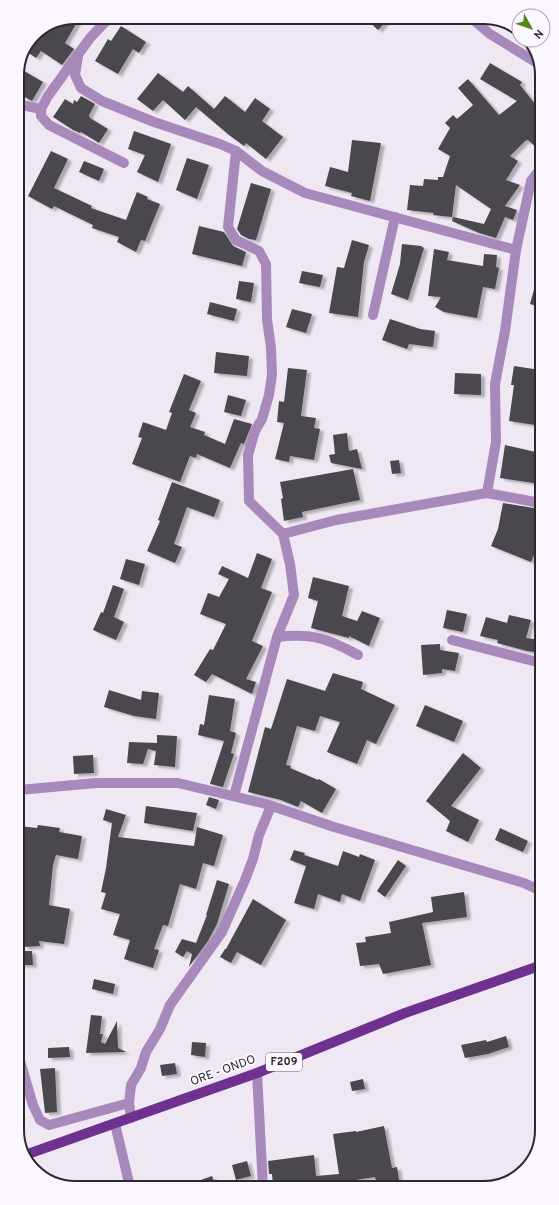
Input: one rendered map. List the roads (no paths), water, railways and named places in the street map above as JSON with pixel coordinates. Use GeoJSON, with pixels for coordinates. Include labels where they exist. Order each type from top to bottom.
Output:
{"type":"FeatureCollection","features":[{"type":"Feature","properties":{"kind":"main road","name":"ORE - ONDO"},"geometry":{"type":"LineString","coordinates":[[29,1154],[256,1073],[406,1013],[535,967]]}},
{"type":"Feature","properties":{"kind":"street"},"geometry":{"type":"LineString","coordinates":[[103,24],[90,38],[48,96],[41,109],[41,116],[49,125],[124,163]]}},
{"type":"Feature","properties":{"kind":"street"},"geometry":{"type":"LineString","coordinates":[[478,24],[490,34],[533,61]]}},
{"type":"Feature","properties":{"kind":"street"},"geometry":{"type":"LineString","coordinates":[[78,56],[75,75],[81,88],[102,101],[154,122],[206,138],[236,152],[262,171],[305,194],[516,250]]}},
{"type":"Feature","properties":{"kind":"street"},"geometry":{"type":"LineString","coordinates":[[24,105],[41,109]]}},
{"type":"Feature","properties":{"kind":"street"},"geometry":{"type":"LineString","coordinates":[[234,796],[277,636],[294,595],[290,564],[283,534],[249,501],[248,455],[255,431],[262,419],[272,375],[266,312],[266,264],[259,251],[236,240],[228,227],[236,152]]}},
{"type":"Feature","properties":{"kind":"street"},"geometry":{"type":"LineString","coordinates":[[487,493],[496,442],[495,384],[505,330],[516,250],[531,182],[535,176]]}},
{"type":"Feature","properties":{"kind":"street"},"geometry":{"type":"LineString","coordinates":[[373,315],[395,217]]}},
{"type":"Feature","properties":{"kind":"street"},"geometry":{"type":"LineString","coordinates":[[283,534],[336,520],[487,493],[535,502]]}},
{"type":"Feature","properties":{"kind":"street"},"geometry":{"type":"LineString","coordinates":[[277,636],[295,634],[315,636],[335,643],[358,655]]}},
{"type":"Feature","properties":{"kind":"street"},"geometry":{"type":"LineString","coordinates":[[452,640],[535,661]]}},
{"type":"Feature","properties":{"kind":"street"},"geometry":{"type":"LineString","coordinates":[[24,790],[96,783],[178,783],[271,806],[334,827],[524,882],[535,888]]}},
{"type":"Feature","properties":{"kind":"street"},"geometry":{"type":"LineString","coordinates":[[131,1118],[129,1103],[131,1085],[141,1068],[146,1052],[160,1029],[170,1005],[222,932],[245,880],[253,859],[259,835],[271,806]]}},
{"type":"Feature","properties":{"kind":"street"},"geometry":{"type":"LineString","coordinates":[[256,1073],[262,1181]]}},
{"type":"Feature","properties":{"kind":"street"},"geometry":{"type":"LineString","coordinates":[[24,1075],[33,1105],[40,1120],[50,1125],[129,1103]]}},
{"type":"Feature","properties":{"kind":"street"},"geometry":{"type":"LineString","coordinates":[[116,1124],[129,1181]]}}]}
